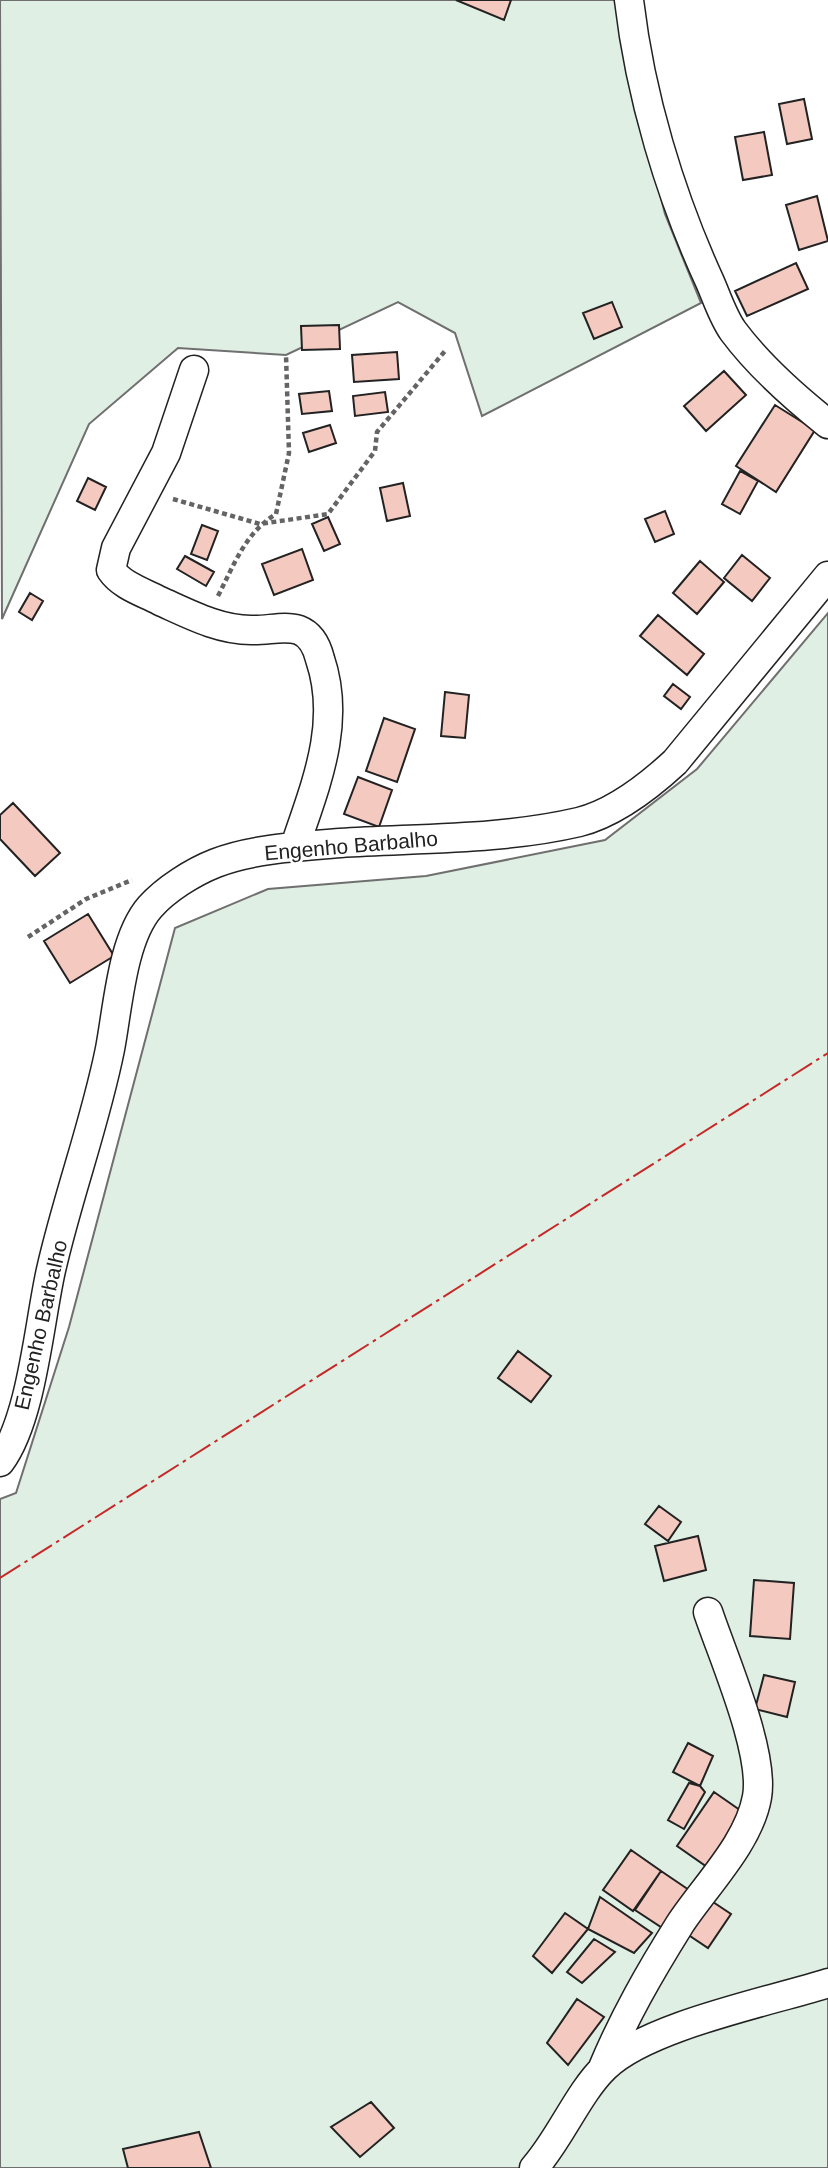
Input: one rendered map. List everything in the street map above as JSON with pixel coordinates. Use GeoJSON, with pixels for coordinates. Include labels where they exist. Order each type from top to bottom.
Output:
{"type":"FeatureCollection","features":[{"type":"Feature","properties":{"kind":"street"},"geometry":{"type":"LineString","coordinates":[[629,0],[634,43],[663,155],[699,259],[731,330],[791,394],[828,424]]}},
{"type":"Feature","properties":{"kind":"street"},"geometry":{"type":"LineString","coordinates":[[194,370],[166,453],[111,559],[111,570],[125,584],[206,622],[249,631],[298,629],[307,634],[316,647],[327,684],[329,717],[324,758],[295,846]]}},
{"type":"Feature","properties":{"kind":"street","name":"Engenho Barbalho"},"geometry":{"type":"LineString","coordinates":[[0,1462],[10,1448],[20,1420],[52,1267],[99,1103],[131,940],[138,925],[157,899],[190,876],[218,862],[295,846],[512,832],[581,822],[607,811],[657,779],[675,762],[828,576]]}},
{"type":"Feature","properties":{"kind":"street"},"geometry":{"type":"LineString","coordinates":[[534,2168],[602,2070],[626,2012],[682,1922],[736,1849],[757,1797],[756,1760],[708,1612]]}},
{"type":"Feature","properties":{"kind":"street"},"geometry":{"type":"LineString","coordinates":[[602,2070],[620,2054],[664,2033],[828,1983]]}},
{"type":"Feature","properties":{"kind":"path"},"geometry":{"type":"LineString","coordinates":[[145,492],[260,524],[328,514],[374,451],[377,432],[445,351]]}},
{"type":"Feature","properties":{"kind":"path"},"geometry":{"type":"LineString","coordinates":[[206,622],[246,541],[260,524],[276,514],[289,453],[286,355]]}},
{"type":"Feature","properties":{"kind":"path"},"geometry":{"type":"LineString","coordinates":[[28,937],[86,899],[143,876]]}},
{"type":"Feature","properties":{"kind":"green space"},"geometry":{"type":"Polygon","coordinates":[[[0,0],[616,0],[625,57],[665,214],[701,303],[482,416],[455,333],[398,302],[286,355],[178,348],[89,424],[2,619],[0,0]]]}},
{"type":"Feature","properties":{"kind":"green space"},"geometry":{"type":"Polygon","coordinates":[[[828,613],[828,2168],[0,2168],[0,1499],[16,1493],[69,1327],[175,928],[268,889],[426,876],[605,840],[697,769],[828,613]]]}},
{"type":"Feature","properties":{"kind":"building"},"geometry":{"type":"Polygon","coordinates":[[[456,0],[511,0],[504,20],[456,0]]]}},
{"type":"Feature","properties":{"kind":"building"},"geometry":{"type":"Polygon","coordinates":[[[804,99],[812,139],[787,144],[779,104],[804,99]]]}},
{"type":"Feature","properties":{"kind":"building"},"geometry":{"type":"Polygon","coordinates":[[[764,132],[772,175],[743,180],[735,137],[764,132]]]}},
{"type":"Feature","properties":{"kind":"building"},"geometry":{"type":"Polygon","coordinates":[[[817,196],[828,241],[799,250],[786,205],[817,196]]]}},
{"type":"Feature","properties":{"kind":"building"},"geometry":{"type":"Polygon","coordinates":[[[796,263],[808,289],[747,316],[735,291],[796,263]]]}},
{"type":"Feature","properties":{"kind":"building"},"geometry":{"type":"Polygon","coordinates":[[[612,302],[622,327],[594,339],[583,313],[612,302]]]}},
{"type":"Feature","properties":{"kind":"building"},"geometry":{"type":"Polygon","coordinates":[[[339,325],[340,349],[302,350],[301,326],[339,325]]]}},
{"type":"Feature","properties":{"kind":"building"},"geometry":{"type":"Polygon","coordinates":[[[397,352],[399,379],[354,382],[352,355],[397,352]]]}},
{"type":"Feature","properties":{"kind":"building"},"geometry":{"type":"Polygon","coordinates":[[[724,371],[746,395],[706,431],[684,406],[724,371]]]}},
{"type":"Feature","properties":{"kind":"building"},"geometry":{"type":"Polygon","coordinates":[[[329,391],[332,411],[302,414],[299,394],[329,391]]]}},
{"type":"Feature","properties":{"kind":"building"},"geometry":{"type":"Polygon","coordinates":[[[385,392],[388,412],[355,416],[353,396],[385,392]]]}},
{"type":"Feature","properties":{"kind":"building"},"geometry":{"type":"Polygon","coordinates":[[[775,405],[815,430],[776,492],[736,466],[775,405]]]}},
{"type":"Feature","properties":{"kind":"building"},"geometry":{"type":"Polygon","coordinates":[[[330,425],[336,443],[309,452],[303,433],[330,425]]]}},
{"type":"Feature","properties":{"kind":"building"},"geometry":{"type":"Polygon","coordinates":[[[740,471],[758,481],[740,514],[722,504],[740,471]]]}},
{"type":"Feature","properties":{"kind":"building"},"geometry":{"type":"Polygon","coordinates":[[[88,478],[106,487],[95,510],[77,501],[88,478]]]}},
{"type":"Feature","properties":{"kind":"building"},"geometry":{"type":"Polygon","coordinates":[[[403,483],[410,516],[387,521],[380,488],[403,483]]]}},
{"type":"Feature","properties":{"kind":"building"},"geometry":{"type":"Polygon","coordinates":[[[665,511],[674,534],[655,542],[645,519],[665,511]]]}},
{"type":"Feature","properties":{"kind":"building"},"geometry":{"type":"Polygon","coordinates":[[[328,517],[340,544],[324,551],[312,524],[328,517]]]}},
{"type":"Feature","properties":{"kind":"building"},"geometry":{"type":"Polygon","coordinates":[[[202,525],[218,531],[207,560],[191,554],[202,525]]]}},
{"type":"Feature","properties":{"kind":"building"},"geometry":{"type":"Polygon","coordinates":[[[302,549],[313,580],[274,595],[262,564],[302,549]]]}},
{"type":"Feature","properties":{"kind":"building"},"geometry":{"type":"Polygon","coordinates":[[[742,555],[770,578],[752,601],[724,578],[742,555]]]}},
{"type":"Feature","properties":{"kind":"building"},"geometry":{"type":"Polygon","coordinates":[[[185,556],[214,572],[206,586],[177,569],[185,556]]]}},
{"type":"Feature","properties":{"kind":"building"},"geometry":{"type":"Polygon","coordinates":[[[700,561],[724,582],[697,614],[673,593],[700,561]]]}},
{"type":"Feature","properties":{"kind":"building"},"geometry":{"type":"Polygon","coordinates":[[[30,593],[43,601],[32,620],[19,612],[30,593]]]}},
{"type":"Feature","properties":{"kind":"building"},"geometry":{"type":"Polygon","coordinates":[[[658,615],[704,654],[687,675],[640,636],[658,615]]]}},
{"type":"Feature","properties":{"kind":"building"},"geometry":{"type":"Polygon","coordinates":[[[673,684],[690,697],[681,709],[664,696],[673,684]]]}},
{"type":"Feature","properties":{"kind":"building"},"geometry":{"type":"Polygon","coordinates":[[[445,692],[469,695],[465,738],[441,736],[445,692]]]}},
{"type":"Feature","properties":{"kind":"building"},"geometry":{"type":"Polygon","coordinates":[[[384,718],[415,729],[397,782],[366,771],[384,718]]]}},
{"type":"Feature","properties":{"kind":"building"},"geometry":{"type":"Polygon","coordinates":[[[358,777],[392,790],[379,827],[344,814],[358,777]]]}},
{"type":"Feature","properties":{"kind":"building"},"geometry":{"type":"Polygon","coordinates":[[[13,803],[60,853],[35,876],[0,839],[0,815],[13,803]]]}},
{"type":"Feature","properties":{"kind":"building"},"geometry":{"type":"Polygon","coordinates":[[[88,914],[114,956],[70,983],[44,941],[88,914]]]}},
{"type":"Feature","properties":{"kind":"building"},"geometry":{"type":"Polygon","coordinates":[[[518,1351],[551,1376],[531,1402],[498,1378],[518,1351]]]}},
{"type":"Feature","properties":{"kind":"building"},"geometry":{"type":"Polygon","coordinates":[[[659,1506],[681,1522],[668,1541],[645,1524],[659,1506]]]}},
{"type":"Feature","properties":{"kind":"building"},"geometry":{"type":"Polygon","coordinates":[[[698,1536],[706,1570],[664,1581],[655,1546],[698,1536]]]}},
{"type":"Feature","properties":{"kind":"building"},"geometry":{"type":"Polygon","coordinates":[[[754,1580],[794,1583],[790,1639],[750,1636],[754,1580]]]}},
{"type":"Feature","properties":{"kind":"building"},"geometry":{"type":"Polygon","coordinates":[[[764,1675],[795,1682],[787,1717],[755,1709],[764,1675]]]}},
{"type":"Feature","properties":{"kind":"building"},"geometry":{"type":"Polygon","coordinates":[[[688,1743],[713,1756],[700,1786],[673,1772],[688,1743]]]}},
{"type":"Feature","properties":{"kind":"building"},"geometry":{"type":"Polygon","coordinates":[[[689,1783],[700,1786],[705,1792],[684,1829],[668,1820],[689,1783]]]}},
{"type":"Feature","properties":{"kind":"building"},"geometry":{"type":"Polygon","coordinates":[[[714,1792],[747,1815],[710,1869],[677,1846],[714,1792]]]}},
{"type":"Feature","properties":{"kind":"building"},"geometry":{"type":"Polygon","coordinates":[[[631,1850],[661,1871],[633,1911],[603,1890],[631,1850]]]}},
{"type":"Feature","properties":{"kind":"building"},"geometry":{"type":"Polygon","coordinates":[[[661,1871],[692,1892],[667,1931],[635,1910],[661,1871]]]}},
{"type":"Feature","properties":{"kind":"building"},"geometry":{"type":"Polygon","coordinates":[[[600,1897],[652,1933],[634,1953],[588,1929],[600,1897]]]}},
{"type":"Feature","properties":{"kind":"building"},"geometry":{"type":"Polygon","coordinates":[[[707,1898],[731,1914],[708,1948],[684,1932],[707,1898]]]}},
{"type":"Feature","properties":{"kind":"building"},"geometry":{"type":"Polygon","coordinates":[[[565,1913],[588,1929],[552,1973],[533,1956],[565,1913]]]}},
{"type":"Feature","properties":{"kind":"building"},"geometry":{"type":"Polygon","coordinates":[[[594,1939],[615,1952],[582,1983],[567,1972],[594,1939]]]}},
{"type":"Feature","properties":{"kind":"building"},"geometry":{"type":"Polygon","coordinates":[[[577,1999],[604,2017],[568,2065],[547,2043],[577,1999]]]}},
{"type":"Feature","properties":{"kind":"building"},"geometry":{"type":"Polygon","coordinates":[[[371,2102],[394,2128],[360,2157],[331,2127],[371,2102]]]}},
{"type":"Feature","properties":{"kind":"building"},"geometry":{"type":"Polygon","coordinates":[[[199,2132],[211,2168],[128,2168],[123,2149],[199,2132]]]}},
{"type":"Feature","properties":{"kind":"power"},"geometry":{"type":"LineString","coordinates":[[0,1578],[828,1053]]}}]}
